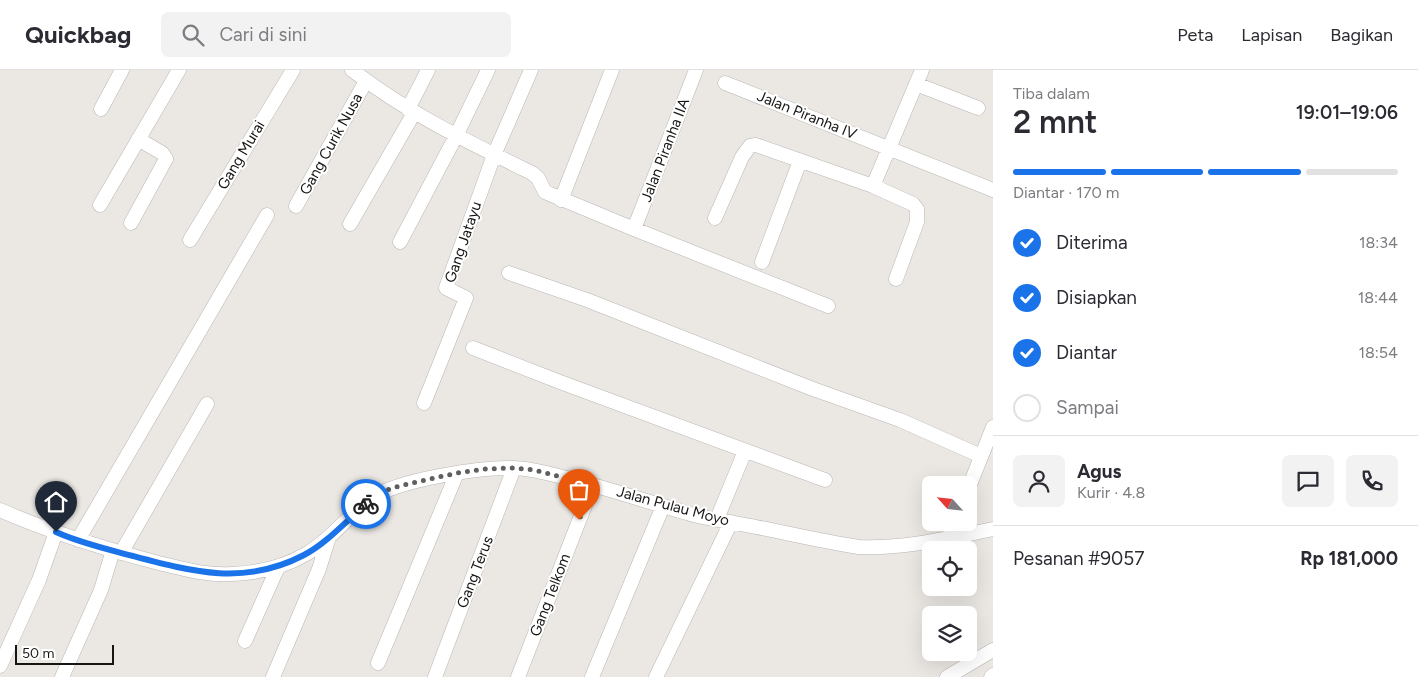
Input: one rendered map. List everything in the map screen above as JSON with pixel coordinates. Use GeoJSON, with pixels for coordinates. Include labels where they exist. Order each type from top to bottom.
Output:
{"type":"FeatureCollection","features":[{"type":"Feature","properties":{"kind":"street"},"geometry":{"type":"LineString","coordinates":[[101,108],[122,70]]}},
{"type":"Feature","properties":{"kind":"street"},"geometry":{"type":"LineString","coordinates":[[100,206],[178,70]]}},
{"type":"Feature","properties":{"kind":"street","name":"Gang Murai"},"geometry":{"type":"LineString","coordinates":[[190,240],[293,70]]}},
{"type":"Feature","properties":{"kind":"street"},"geometry":{"type":"LineString","coordinates":[[352,70],[411,111],[456,136],[532,173],[538,178],[545,192],[561,200],[828,306]]}},
{"type":"Feature","properties":{"kind":"street"},"geometry":{"type":"LineString","coordinates":[[350,224],[411,111],[428,70]]}},
{"type":"Feature","properties":{"kind":"street"},"geometry":{"type":"LineString","coordinates":[[400,242],[456,136],[488,70]]}},
{"type":"Feature","properties":{"kind":"street"},"geometry":{"type":"LineString","coordinates":[[494,155],[531,70]]}},
{"type":"Feature","properties":{"kind":"street"},"geometry":{"type":"LineString","coordinates":[[561,200],[612,70]]}},
{"type":"Feature","properties":{"kind":"street","name":"Jalan Piranha IIA"},"geometry":{"type":"LineString","coordinates":[[634,229],[696,70]]}},
{"type":"Feature","properties":{"kind":"street"},"geometry":{"type":"LineString","coordinates":[[873,186],[922,70]]}},
{"type":"Feature","properties":{"kind":"street","name":"Gang Curik Nusa"},"geometry":{"type":"LineString","coordinates":[[296,206],[366,81]]}},
{"type":"Feature","properties":{"kind":"street","name":"Jalan Piranha IV"},"geometry":{"type":"LineString","coordinates":[[725,83],[993,190]]}},
{"type":"Feature","properties":{"kind":"street"},"geometry":{"type":"LineString","coordinates":[[916,84],[978,108]]}},
{"type":"Feature","properties":{"kind":"street"},"geometry":{"type":"LineString","coordinates":[[131,223],[166,159],[162,152],[138,139]]}},
{"type":"Feature","properties":{"kind":"street"},"geometry":{"type":"LineString","coordinates":[[716,218],[742,156],[750,146],[756,145],[873,186],[913,204],[917,209],[918,222],[896,278]]}},
{"type":"Feature","properties":{"kind":"street","name":"Gang Jatayu"},"geometry":{"type":"LineString","coordinates":[[424,403],[466,298],[446,288],[494,155]]}},
{"type":"Feature","properties":{"kind":"street"},"geometry":{"type":"LineString","coordinates":[[762,262],[800,161]]}},
{"type":"Feature","properties":{"kind":"street"},"geometry":{"type":"LineString","coordinates":[[78,540],[267,215]]}},
{"type":"Feature","properties":{"kind":"street"},"geometry":{"type":"LineString","coordinates":[[509,273],[587,300],[813,390],[900,420],[981,456]]}},
{"type":"Feature","properties":{"kind":"street"},"geometry":{"type":"LineString","coordinates":[[473,348],[825,480]]}},
{"type":"Feature","properties":{"kind":"street"},"geometry":{"type":"LineString","coordinates":[[62,677],[117,552],[207,404]]}},
{"type":"Feature","properties":{"kind":"street"},"geometry":{"type":"LineString","coordinates":[[973,476],[993,427]]}},
{"type":"Feature","properties":{"kind":"street"},"geometry":{"type":"LineString","coordinates":[[717,519],[746,451]]}},
{"type":"Feature","properties":{"kind":"street","name":"Jalan Pulau Moyo"},"geometry":{"type":"LineString","coordinates":[[0,510],[78,540],[117,552],[210,574],[232,574],[278,567],[306,554],[371,499],[384,491],[457,473],[514,468],[534,470],[717,519],[860,547],[882,548],[993,529]]}},
{"type":"Feature","properties":{"kind":"street","name":"Gang Terus"},"geometry":{"type":"LineString","coordinates":[[435,677],[514,468]]}},
{"type":"Feature","properties":{"kind":"street"},"geometry":{"type":"LineString","coordinates":[[378,663],[457,473]]}},
{"type":"Feature","properties":{"kind":"street","name":"Gang Telkom"},"geometry":{"type":"LineString","coordinates":[[518,677],[593,485]]}},
{"type":"Feature","properties":{"kind":"street"},"geometry":{"type":"LineString","coordinates":[[592,677],[663,506]]}},
{"type":"Feature","properties":{"kind":"street"},"geometry":{"type":"LineString","coordinates":[[656,677],[731,522]]}},
{"type":"Feature","properties":{"kind":"street"},"geometry":{"type":"LineString","coordinates":[[948,538],[951,531]]}},
{"type":"Feature","properties":{"kind":"street"},"geometry":{"type":"LineString","coordinates":[[0,666],[39,580],[56,532]]}},
{"type":"Feature","properties":{"kind":"street"},"geometry":{"type":"LineString","coordinates":[[273,677],[319,569],[329,536]]}},
{"type":"Feature","properties":{"kind":"street"},"geometry":{"type":"LineString","coordinates":[[245,640],[278,567]]}},
{"type":"Feature","properties":{"kind":"street"},"geometry":{"type":"LineString","coordinates":[[947,677],[993,650]]}},
{"type":"Feature","properties":{"kind":"way so far"},"geometry":{"type":"LineString","coordinates":[[366,504],[384,491],[399,486],[457,473],[485,469],[514,468],[534,470],[593,485],[579,520]]}},
{"type":"Feature","properties":{"kind":"route"},"geometry":{"type":"LineString","coordinates":[[56,532],[116,552],[183,569],[210,574],[232,574],[278,567],[306,554],[320,545],[366,504]]}}]}
